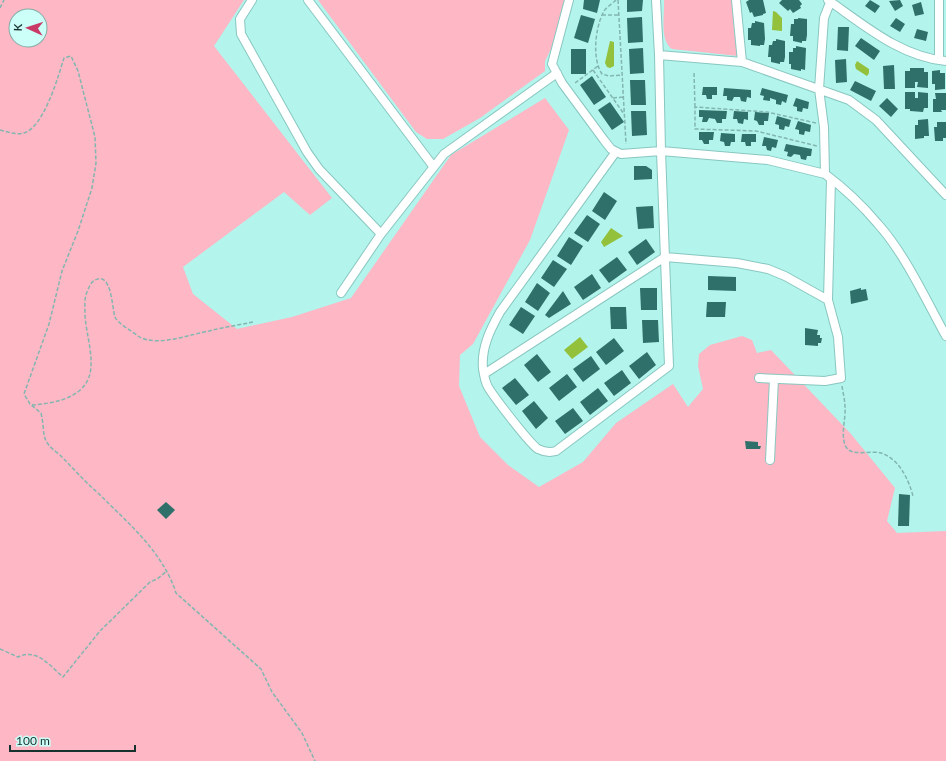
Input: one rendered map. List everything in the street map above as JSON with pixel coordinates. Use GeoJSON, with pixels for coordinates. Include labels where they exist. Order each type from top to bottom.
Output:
{"type":"FeatureCollection","features":[{"type":"Feature","properties":{"kind":"street"},"geometry":{"type":"LineString","coordinates":[[252,0],[243,14],[239,24],[244,40],[307,152],[319,168],[381,234]]}},
{"type":"Feature","properties":{"kind":"street"},"geometry":{"type":"LineString","coordinates":[[308,0],[433,166]]}},
{"type":"Feature","properties":{"kind":"street"},"geometry":{"type":"LineString","coordinates":[[569,0],[552,64],[604,140],[615,153],[661,152],[768,160],[828,176],[862,207],[886,234],[909,270],[946,336]]}},
{"type":"Feature","properties":{"kind":"street"},"geometry":{"type":"LineString","coordinates":[[615,153],[497,318],[490,329],[484,346],[484,374],[488,387],[531,442],[544,451],[550,453],[556,451],[669,366],[656,0]]}},
{"type":"Feature","properties":{"kind":"street"},"geometry":{"type":"LineString","coordinates":[[736,0],[742,62]]}},
{"type":"Feature","properties":{"kind":"street"},"geometry":{"type":"LineString","coordinates":[[759,378],[825,381],[841,378],[838,337],[828,300],[828,176],[819,89],[824,18],[830,0],[898,46],[918,55],[943,61],[939,0]]}},
{"type":"Feature","properties":{"kind":"street"},"geometry":{"type":"LineString","coordinates":[[659,55],[742,62],[849,100],[869,113],[946,195]]}},
{"type":"Feature","properties":{"kind":"street"},"geometry":{"type":"LineString","coordinates":[[341,293],[381,234],[433,166],[444,154],[557,73]]}},
{"type":"Feature","properties":{"kind":"street"},"geometry":{"type":"LineString","coordinates":[[484,374],[665,257],[737,263],[768,269],[785,276],[828,300]]}},
{"type":"Feature","properties":{"kind":"street"},"geometry":{"type":"LineString","coordinates":[[770,460],[774,379]]}},
{"type":"Feature","properties":{"kind":"path"},"geometry":{"type":"LineString","coordinates":[[0,8],[4,0]]}},
{"type":"Feature","properties":{"kind":"path"},"geometry":{"type":"LineString","coordinates":[[617,0],[626,144]]}},
{"type":"Feature","properties":{"kind":"path"},"geometry":{"type":"LineString","coordinates":[[617,0],[602,15],[596,43],[598,66],[602,74],[605,76],[622,75]]}},
{"type":"Feature","properties":{"kind":"path"},"geometry":{"type":"LineString","coordinates":[[602,15],[619,15]]}},
{"type":"Feature","properties":{"kind":"path"},"geometry":{"type":"LineString","coordinates":[[0,130],[14,134],[23,133],[32,129],[37,124],[53,90],[64,58],[71,56],[78,70],[95,137],[96,163],[92,188],[78,231],[62,272],[49,324],[24,394],[32,406],[40,413],[43,437],[46,443],[60,454],[132,526],[160,560],[167,571],[176,593],[261,670],[272,692],[302,732],[315,761]]}},
{"type":"Feature","properties":{"kind":"path"},"geometry":{"type":"LineString","coordinates":[[575,83],[598,66]]}},
{"type":"Feature","properties":{"kind":"path"},"geometry":{"type":"LineString","coordinates":[[593,70],[624,114]]}},
{"type":"Feature","properties":{"kind":"path"},"geometry":{"type":"LineString","coordinates":[[694,73],[695,129],[756,131],[825,148]]}},
{"type":"Feature","properties":{"kind":"path"},"geometry":{"type":"LineString","coordinates":[[613,98],[624,97]]}},
{"type":"Feature","properties":{"kind":"path"},"geometry":{"type":"LineString","coordinates":[[694,108],[767,112],[823,125]]}},
{"type":"Feature","properties":{"kind":"path"},"geometry":{"type":"LineString","coordinates":[[32,406],[65,400],[76,394],[89,379],[91,367],[86,332],[85,297],[94,280],[99,278],[104,280],[108,285],[115,318],[140,338],[152,340],[190,337],[210,330],[254,322]]}},
{"type":"Feature","properties":{"kind":"path"},"geometry":{"type":"LineString","coordinates":[[841,378],[845,406],[845,446],[850,451],[873,452],[889,457],[904,473],[913,496]]}},
{"type":"Feature","properties":{"kind":"path"},"geometry":{"type":"LineString","coordinates":[[0,649],[18,657],[33,653],[40,656],[63,677],[100,630],[150,582],[157,579],[167,571]]}},
{"type":"Feature","properties":{"kind":"shaded area"},"geometry":{"type":"Polygon","coordinates":[[[0,0],[244,0],[214,46],[332,198],[310,215],[284,192],[183,267],[193,294],[237,329],[292,317],[351,298],[451,155],[545,98],[569,130],[530,240],[473,344],[460,355],[459,386],[480,437],[508,465],[539,487],[583,462],[616,423],[673,384],[688,407],[703,389],[698,366],[699,354],[710,345],[742,336],[752,340],[757,353],[771,350],[851,434],[895,488],[887,521],[897,533],[946,531],[946,761],[0,761],[0,0]]]}},
{"type":"Feature","properties":{"kind":"shaded area"},"geometry":{"type":"Polygon","coordinates":[[[318,0],[565,0],[552,47],[545,61],[545,71],[480,118],[443,139],[427,139],[416,132],[318,0]]]}},
{"type":"Feature","properties":{"kind":"shaded area"},"geometry":{"type":"Polygon","coordinates":[[[664,0],[732,0],[738,56],[672,49],[665,40],[664,0]]]}},
{"type":"Feature","properties":{"kind":"shaded area"},"geometry":{"type":"Polygon","coordinates":[[[773,11],[782,18],[782,31],[772,30],[773,11]]]}},
{"type":"Feature","properties":{"kind":"shaded area"},"geometry":{"type":"Polygon","coordinates":[[[610,41],[614,42],[614,66],[610,68],[607,67],[605,63],[610,41]]]}},
{"type":"Feature","properties":{"kind":"shaded area"},"geometry":{"type":"Polygon","coordinates":[[[857,61],[869,69],[867,76],[856,69],[855,65],[857,61]]]}},
{"type":"Feature","properties":{"kind":"shaded area"},"geometry":{"type":"Polygon","coordinates":[[[611,228],[623,236],[604,247],[601,242],[611,228]]]}},
{"type":"Feature","properties":{"kind":"shaded area"},"geometry":{"type":"Polygon","coordinates":[[[580,337],[588,347],[572,359],[564,350],[580,337]]]}},
{"type":"Feature","properties":{"kind":"building"},"geometry":{"type":"Polygon","coordinates":[[[584,0],[600,0],[597,13],[583,9],[584,0]]]}},
{"type":"Feature","properties":{"kind":"building"},"geometry":{"type":"Polygon","coordinates":[[[627,0],[643,0],[642,11],[627,12],[627,0]]]}},
{"type":"Feature","properties":{"kind":"building"},"geometry":{"type":"Polygon","coordinates":[[[749,0],[763,0],[766,13],[754,17],[752,12],[750,13],[746,2],[749,0]]]}},
{"type":"Feature","properties":{"kind":"building"},"geometry":{"type":"Polygon","coordinates":[[[782,0],[799,0],[802,4],[800,6],[801,8],[793,13],[790,9],[788,11],[779,3],[782,0]]]}},
{"type":"Feature","properties":{"kind":"building"},"geometry":{"type":"Polygon","coordinates":[[[870,0],[880,6],[875,13],[865,6],[870,0]]]}},
{"type":"Feature","properties":{"kind":"building"},"geometry":{"type":"Polygon","coordinates":[[[900,0],[903,6],[895,11],[889,1],[900,0]]]}},
{"type":"Feature","properties":{"kind":"building"},"geometry":{"type":"Polygon","coordinates":[[[921,2],[924,14],[915,16],[912,5],[921,2]]]}},
{"type":"Feature","properties":{"kind":"building"},"geometry":{"type":"Polygon","coordinates":[[[581,15],[595,19],[588,43],[574,38],[581,15]]]}},
{"type":"Feature","properties":{"kind":"building"},"geometry":{"type":"Polygon","coordinates":[[[642,17],[643,42],[628,43],[627,18],[642,17]]]}},
{"type":"Feature","properties":{"kind":"building"},"geometry":{"type":"Polygon","coordinates":[[[896,18],[905,24],[900,32],[890,26],[896,18]]]}},
{"type":"Feature","properties":{"kind":"building"},"geometry":{"type":"Polygon","coordinates":[[[794,19],[807,19],[806,41],[802,41],[802,43],[793,41],[793,36],[790,36],[791,24],[794,24],[794,19]]]}},
{"type":"Feature","properties":{"kind":"building"},"geometry":{"type":"Polygon","coordinates":[[[755,21],[764,23],[764,45],[751,45],[751,40],[748,40],[748,28],[751,28],[752,23],[755,23],[755,21]]]}},
{"type":"Feature","properties":{"kind":"building"},"geometry":{"type":"Polygon","coordinates":[[[838,27],[849,27],[848,51],[837,50],[838,27]]]}},
{"type":"Feature","properties":{"kind":"building"},"geometry":{"type":"Polygon","coordinates":[[[917,29],[928,32],[926,41],[914,38],[917,29]]]}},
{"type":"Feature","properties":{"kind":"building"},"geometry":{"type":"Polygon","coordinates":[[[861,38],[880,51],[874,60],[855,46],[861,38]]]}},
{"type":"Feature","properties":{"kind":"building"},"geometry":{"type":"Polygon","coordinates":[[[776,39],[785,41],[784,62],[780,62],[780,64],[771,62],[771,57],[768,57],[769,45],[772,45],[773,41],[776,41],[776,39]]]}},
{"type":"Feature","properties":{"kind":"building"},"geometry":{"type":"Polygon","coordinates":[[[796,46],[806,48],[805,70],[801,69],[801,71],[791,69],[791,64],[789,64],[789,52],[793,52],[793,48],[796,48],[796,46]]]}},
{"type":"Feature","properties":{"kind":"building"},"geometry":{"type":"Polygon","coordinates":[[[643,48],[644,73],[630,74],[629,49],[643,48]]]}},
{"type":"Feature","properties":{"kind":"building"},"geometry":{"type":"Polygon","coordinates":[[[571,49],[586,49],[586,74],[571,74],[571,49]]]}},
{"type":"Feature","properties":{"kind":"building"},"geometry":{"type":"Polygon","coordinates":[[[846,59],[847,82],[836,83],[835,60],[846,59]]]}},
{"type":"Feature","properties":{"kind":"building"},"geometry":{"type":"Polygon","coordinates":[[[894,65],[895,89],[884,89],[883,66],[894,65]]]}},
{"type":"Feature","properties":{"kind":"building"},"geometry":{"type":"Polygon","coordinates":[[[910,68],[924,68],[924,72],[928,72],[928,88],[917,87],[918,82],[915,82],[915,88],[905,88],[905,71],[910,71],[910,68]]]}},
{"type":"Feature","properties":{"kind":"building"},"geometry":{"type":"Polygon","coordinates":[[[940,70],[940,73],[945,73],[945,89],[935,90],[935,84],[932,84],[932,71],[940,70]]]}},
{"type":"Feature","properties":{"kind":"building"},"geometry":{"type":"Polygon","coordinates":[[[592,76],[606,97],[594,105],[580,85],[592,76]]]}},
{"type":"Feature","properties":{"kind":"building"},"geometry":{"type":"Polygon","coordinates":[[[630,80],[645,80],[646,105],[631,105],[630,80]]]}},
{"type":"Feature","properties":{"kind":"building"},"geometry":{"type":"Polygon","coordinates":[[[855,81],[876,91],[871,101],[850,90],[855,81]]]}},
{"type":"Feature","properties":{"kind":"building"},"geometry":{"type":"Polygon","coordinates":[[[703,87],[717,87],[717,95],[712,95],[712,99],[707,99],[706,95],[702,95],[703,87]]]}},
{"type":"Feature","properties":{"kind":"building"},"geometry":{"type":"Polygon","coordinates":[[[724,88],[751,90],[751,98],[747,97],[746,102],[741,101],[740,97],[734,97],[732,101],[727,100],[727,96],[723,96],[724,88]]]}},
{"type":"Feature","properties":{"kind":"building"},"geometry":{"type":"Polygon","coordinates":[[[762,88],[788,95],[786,103],[782,101],[781,105],[776,104],[776,100],[770,98],[770,101],[763,100],[764,96],[760,95],[762,88]]]}},
{"type":"Feature","properties":{"kind":"building"},"geometry":{"type":"Polygon","coordinates":[[[905,92],[915,92],[915,98],[918,98],[918,92],[928,93],[928,108],[924,108],[923,112],[905,109],[905,92]]]}},
{"type":"Feature","properties":{"kind":"building"},"geometry":{"type":"Polygon","coordinates":[[[935,93],[946,93],[946,110],[941,110],[942,112],[933,112],[933,99],[936,99],[935,93]]]}},
{"type":"Feature","properties":{"kind":"building"},"geometry":{"type":"Polygon","coordinates":[[[796,98],[809,102],[808,109],[803,108],[802,112],[797,111],[797,107],[793,106],[796,98]]]}},
{"type":"Feature","properties":{"kind":"building"},"geometry":{"type":"Polygon","coordinates":[[[887,98],[898,109],[891,117],[879,106],[887,98]]]}},
{"type":"Feature","properties":{"kind":"building"},"geometry":{"type":"Polygon","coordinates":[[[610,102],[624,122],[612,130],[598,110],[610,102]]]}},
{"type":"Feature","properties":{"kind":"building"},"geometry":{"type":"Polygon","coordinates":[[[699,110],[727,111],[726,119],[722,119],[722,123],[717,123],[715,119],[709,118],[707,122],[702,122],[703,117],[699,117],[699,110]]]}},
{"type":"Feature","properties":{"kind":"building"},"geometry":{"type":"Polygon","coordinates":[[[631,111],[646,111],[647,135],[632,136],[631,111]]]}},
{"type":"Feature","properties":{"kind":"building"},"geometry":{"type":"Polygon","coordinates":[[[734,111],[748,112],[748,120],[744,119],[743,124],[738,123],[737,119],[733,119],[734,111]]]}},
{"type":"Feature","properties":{"kind":"building"},"geometry":{"type":"Polygon","coordinates":[[[755,112],[769,113],[768,121],[764,121],[764,125],[759,125],[757,121],[754,120],[755,112]]]}},
{"type":"Feature","properties":{"kind":"building"},"geometry":{"type":"Polygon","coordinates":[[[777,116],[791,120],[789,127],[785,126],[784,130],[779,129],[779,125],[775,124],[777,116]]]}},
{"type":"Feature","properties":{"kind":"building"},"geometry":{"type":"Polygon","coordinates":[[[928,119],[929,136],[915,139],[915,125],[918,125],[918,120],[928,119]]]}},
{"type":"Feature","properties":{"kind":"building"},"geometry":{"type":"Polygon","coordinates":[[[798,121],[811,125],[810,132],[805,131],[804,135],[799,134],[799,130],[795,129],[798,121]]]}},
{"type":"Feature","properties":{"kind":"building"},"geometry":{"type":"Polygon","coordinates":[[[937,122],[946,122],[946,138],[943,138],[943,141],[935,141],[934,127],[937,127],[937,122]]]}},
{"type":"Feature","properties":{"kind":"building"},"geometry":{"type":"Polygon","coordinates":[[[699,132],[714,132],[713,140],[709,140],[709,144],[704,144],[702,140],[699,140],[699,132]]]}},
{"type":"Feature","properties":{"kind":"building"},"geometry":{"type":"Polygon","coordinates":[[[721,133],[735,134],[735,142],[731,142],[730,146],[725,146],[724,142],[720,141],[721,133]]]}},
{"type":"Feature","properties":{"kind":"building"},"geometry":{"type":"Polygon","coordinates":[[[742,134],[756,134],[756,142],[751,142],[751,146],[746,146],[745,142],[741,142],[742,134]]]}},
{"type":"Feature","properties":{"kind":"building"},"geometry":{"type":"Polygon","coordinates":[[[764,137],[778,140],[776,148],[772,147],[771,151],[767,150],[766,146],[762,146],[764,137]]]}},
{"type":"Feature","properties":{"kind":"building"},"geometry":{"type":"Polygon","coordinates":[[[786,144],[812,149],[811,156],[807,156],[806,160],[801,159],[800,155],[794,154],[791,157],[787,156],[788,152],[784,151],[786,144]]]}},
{"type":"Feature","properties":{"kind":"building"},"geometry":{"type":"Polygon","coordinates":[[[634,166],[646,166],[652,170],[652,179],[634,180],[634,166]]]}},
{"type":"Feature","properties":{"kind":"building"},"geometry":{"type":"Polygon","coordinates":[[[604,192],[617,201],[605,220],[592,211],[604,192]]]}},
{"type":"Feature","properties":{"kind":"building"},"geometry":{"type":"Polygon","coordinates":[[[653,206],[654,228],[638,229],[636,207],[653,206]]]}},
{"type":"Feature","properties":{"kind":"building"},"geometry":{"type":"Polygon","coordinates":[[[587,215],[600,224],[588,242],[574,233],[587,215]]]}},
{"type":"Feature","properties":{"kind":"building"},"geometry":{"type":"Polygon","coordinates":[[[569,237],[583,246],[571,265],[557,256],[569,237]]]}},
{"type":"Feature","properties":{"kind":"building"},"geometry":{"type":"Polygon","coordinates":[[[646,239],[655,252],[637,265],[628,252],[646,239]]]}},
{"type":"Feature","properties":{"kind":"building"},"geometry":{"type":"Polygon","coordinates":[[[617,257],[627,270],[609,283],[599,270],[617,257]]]}},
{"type":"Feature","properties":{"kind":"building"},"geometry":{"type":"Polygon","coordinates":[[[553,260],[567,269],[554,287],[541,278],[553,260]]]}},
{"type":"Feature","properties":{"kind":"building"},"geometry":{"type":"Polygon","coordinates":[[[592,274],[601,288],[583,300],[574,287],[592,274]]]}},
{"type":"Feature","properties":{"kind":"building"},"geometry":{"type":"Polygon","coordinates":[[[708,276],[736,277],[736,291],[708,290],[708,276]]]}},
{"type":"Feature","properties":{"kind":"building"},"geometry":{"type":"Polygon","coordinates":[[[537,283],[550,293],[538,311],[525,302],[537,283]]]}},
{"type":"Feature","properties":{"kind":"building"},"geometry":{"type":"Polygon","coordinates":[[[640,288],[657,288],[657,310],[641,310],[640,288]]]}},
{"type":"Feature","properties":{"kind":"building"},"geometry":{"type":"Polygon","coordinates":[[[861,288],[861,290],[866,289],[868,300],[851,304],[850,291],[861,288]]]}},
{"type":"Feature","properties":{"kind":"building"},"geometry":{"type":"Polygon","coordinates":[[[563,291],[571,304],[549,318],[545,315],[563,291]]]}},
{"type":"Feature","properties":{"kind":"building"},"geometry":{"type":"Polygon","coordinates":[[[707,302],[726,302],[725,317],[706,317],[707,302]]]}},
{"type":"Feature","properties":{"kind":"building"},"geometry":{"type":"Polygon","coordinates":[[[521,307],[535,316],[523,334],[509,325],[521,307]]]}},
{"type":"Feature","properties":{"kind":"building"},"geometry":{"type":"Polygon","coordinates":[[[610,307],[626,307],[627,329],[611,329],[610,307]]]}},
{"type":"Feature","properties":{"kind":"building"},"geometry":{"type":"Polygon","coordinates":[[[642,320],[658,320],[659,342],[643,343],[642,320]]]}},
{"type":"Feature","properties":{"kind":"building"},"geometry":{"type":"Polygon","coordinates":[[[805,328],[818,330],[817,335],[820,335],[820,338],[822,338],[821,343],[818,343],[818,346],[805,345],[805,328]]]}},
{"type":"Feature","properties":{"kind":"building"},"geometry":{"type":"Polygon","coordinates":[[[614,338],[624,351],[606,365],[596,352],[614,338]]]}},
{"type":"Feature","properties":{"kind":"building"},"geometry":{"type":"Polygon","coordinates":[[[647,352],[656,365],[639,379],[629,366],[647,352]]]}},
{"type":"Feature","properties":{"kind":"building"},"geometry":{"type":"Polygon","coordinates":[[[537,354],[551,372],[538,382],[524,365],[537,354]]]}},
{"type":"Feature","properties":{"kind":"building"},"geometry":{"type":"Polygon","coordinates":[[[591,356],[600,369],[583,382],[573,369],[591,356]]]}},
{"type":"Feature","properties":{"kind":"building"},"geometry":{"type":"Polygon","coordinates":[[[622,370],[631,383],[614,396],[604,383],[622,370]]]}},
{"type":"Feature","properties":{"kind":"building"},"geometry":{"type":"Polygon","coordinates":[[[567,374],[577,387],[559,401],[549,388],[567,374]]]}},
{"type":"Feature","properties":{"kind":"building"},"geometry":{"type":"Polygon","coordinates":[[[515,378],[529,395],[516,405],[502,388],[515,378]]]}},
{"type":"Feature","properties":{"kind":"building"},"geometry":{"type":"Polygon","coordinates":[[[598,388],[608,401],[590,415],[580,402],[598,388]]]}},
{"type":"Feature","properties":{"kind":"building"},"geometry":{"type":"Polygon","coordinates":[[[534,401],[548,418],[536,429],[522,411],[534,401]]]}},
{"type":"Feature","properties":{"kind":"building"},"geometry":{"type":"Polygon","coordinates":[[[573,408],[583,421],[565,434],[555,421],[573,408]]]}},
{"type":"Feature","properties":{"kind":"building"},"geometry":{"type":"Polygon","coordinates":[[[745,441],[758,442],[758,446],[761,446],[760,449],[746,449],[745,441]]]}},
{"type":"Feature","properties":{"kind":"building"},"geometry":{"type":"Polygon","coordinates":[[[899,494],[910,495],[909,526],[898,526],[899,494]]]}},
{"type":"Feature","properties":{"kind":"building"},"geometry":{"type":"Polygon","coordinates":[[[166,502],[175,510],[166,519],[157,510],[166,502]]]}}]}
